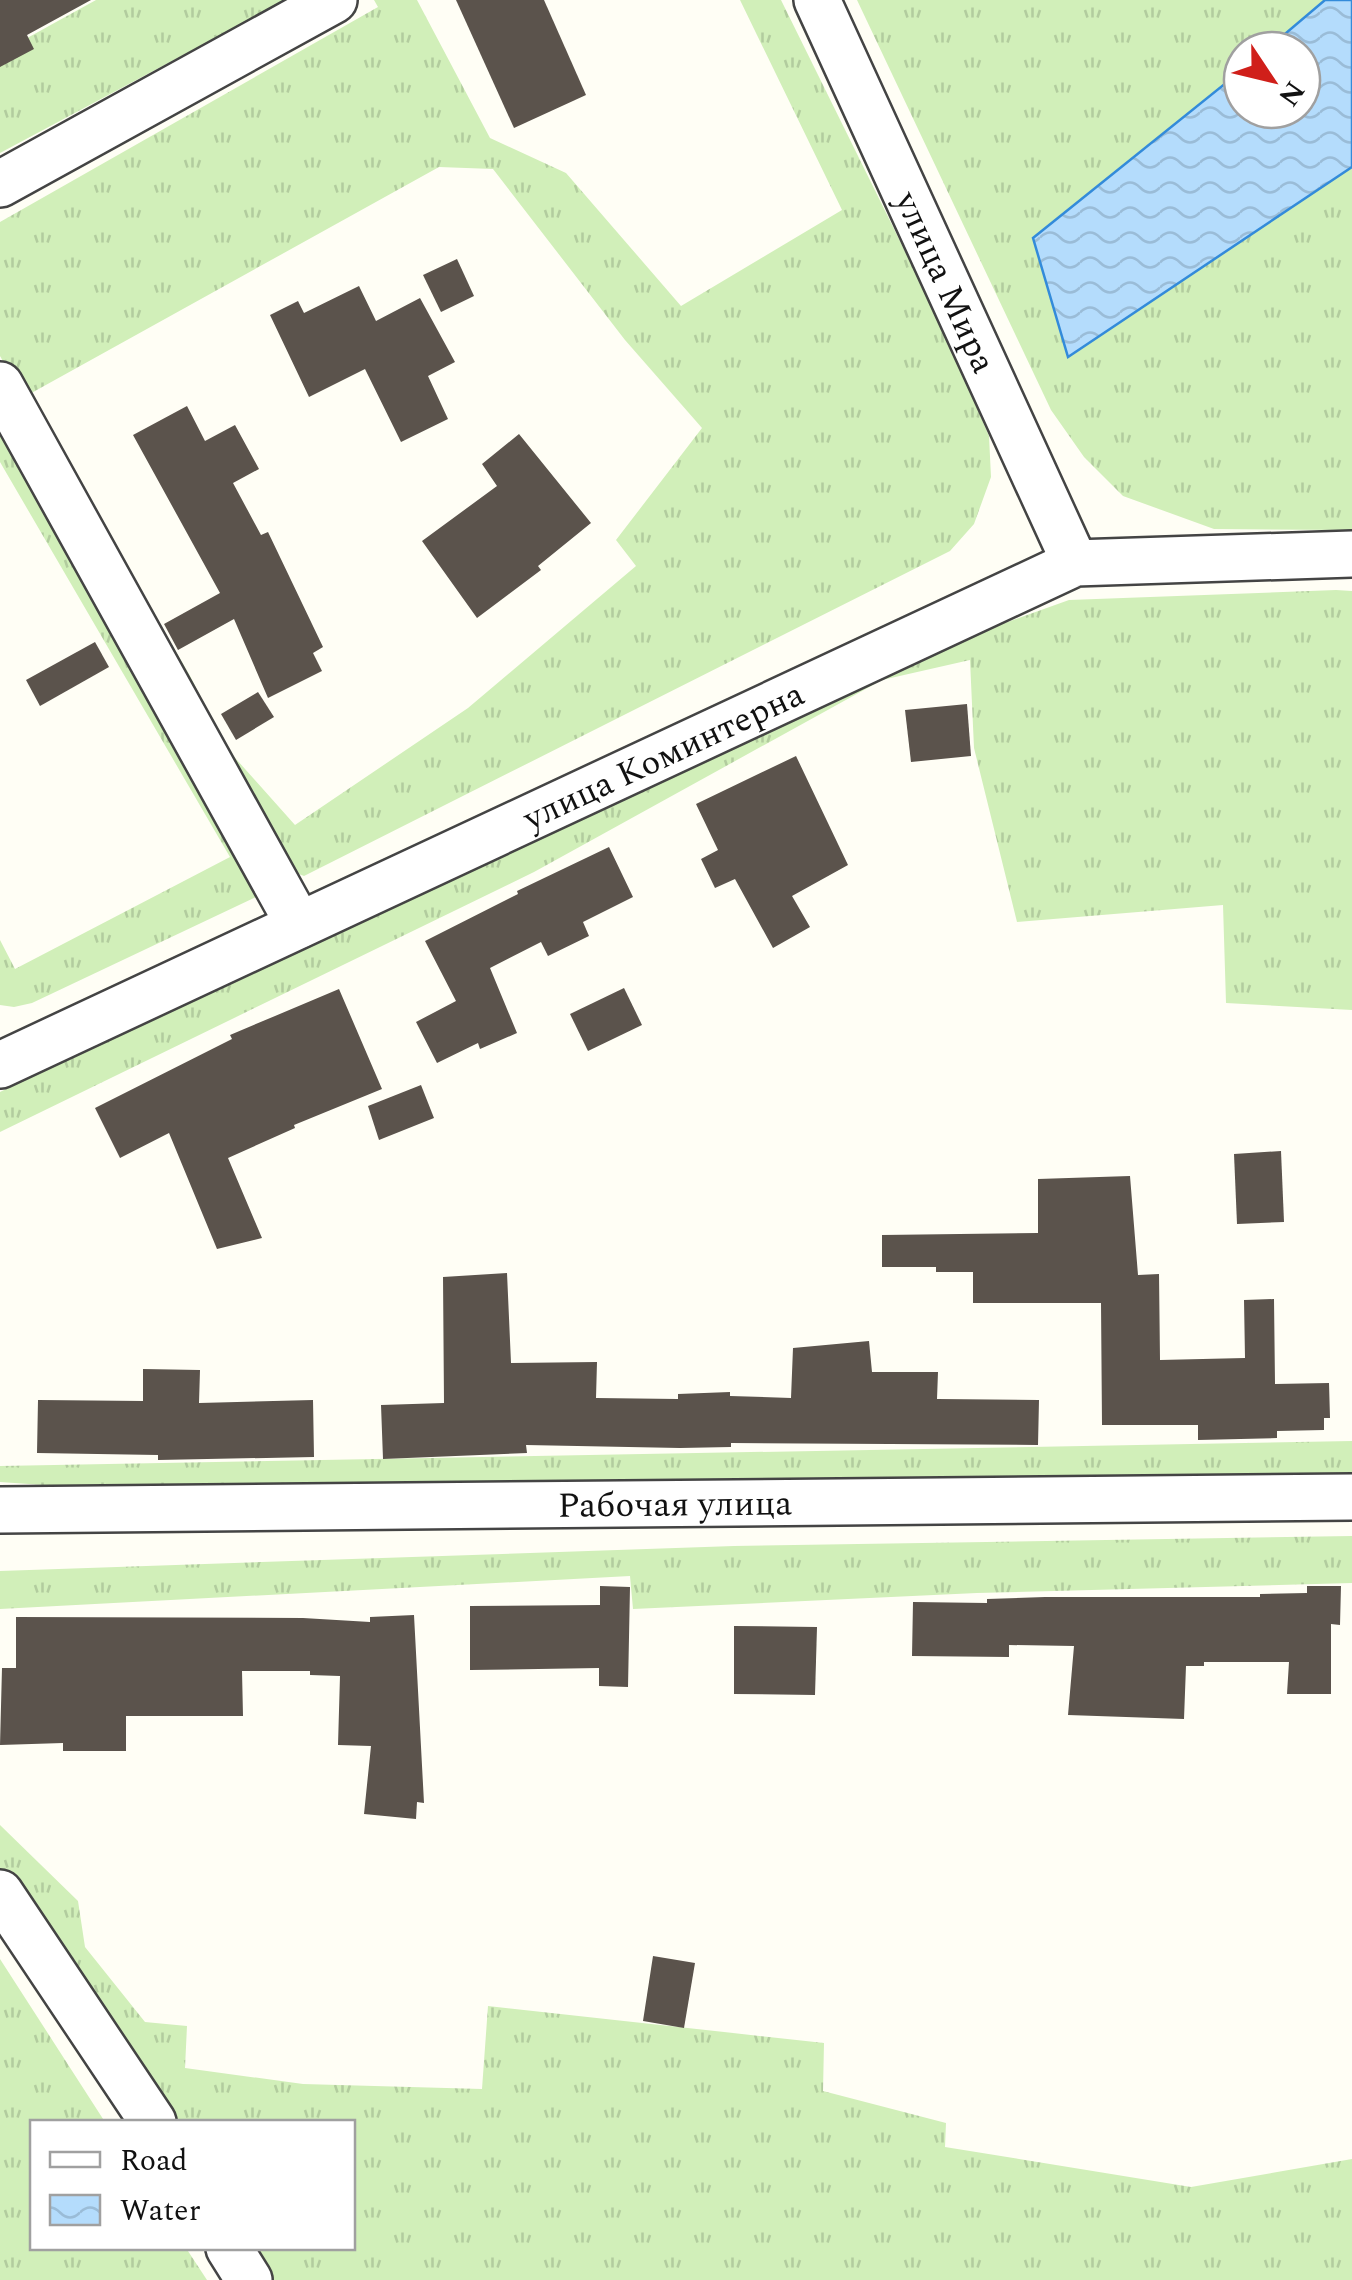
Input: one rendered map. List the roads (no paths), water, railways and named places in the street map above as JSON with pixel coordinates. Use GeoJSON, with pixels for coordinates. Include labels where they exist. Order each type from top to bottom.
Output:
{"type":"FeatureCollection","features":[{"type":"Feature","properties":{"kind":"street"},"geometry":{"type":"LineString","coordinates":[[0,184],[334,0]]}},
{"type":"Feature","properties":{"kind":"street","name":"улица Мира"},"geometry":{"type":"LineString","coordinates":[[817,0],[1074,563]]}},
{"type":"Feature","properties":{"kind":"street"},"geometry":{"type":"LineString","coordinates":[[0,385],[299,925]]}},
{"type":"Feature","properties":{"kind":"street","name":"улица Коминтерна"},"geometry":{"type":"LineString","coordinates":[[0,1065],[1074,563],[1352,554]]}},
{"type":"Feature","properties":{"kind":"street","name":"Рабочая улица"},"geometry":{"type":"LineString","coordinates":[[0,1510],[1352,1497]]}},
{"type":"Feature","properties":{"kind":"street"},"geometry":{"type":"LineString","coordinates":[[0,1893],[152,2120]]}},
{"type":"Feature","properties":{"kind":"street"},"geometry":{"type":"LineString","coordinates":[[230,2250],[248,2280]]}},
{"type":"Feature","properties":{"kind":"water"},"geometry":{"type":"Polygon","coordinates":[[[1325,0],[1352,0],[1352,167],[1068,357],[1033,238],[1222,86],[1222,130],[1322,130],[1322,30],[1290,30],[1325,0]]]}}]}
